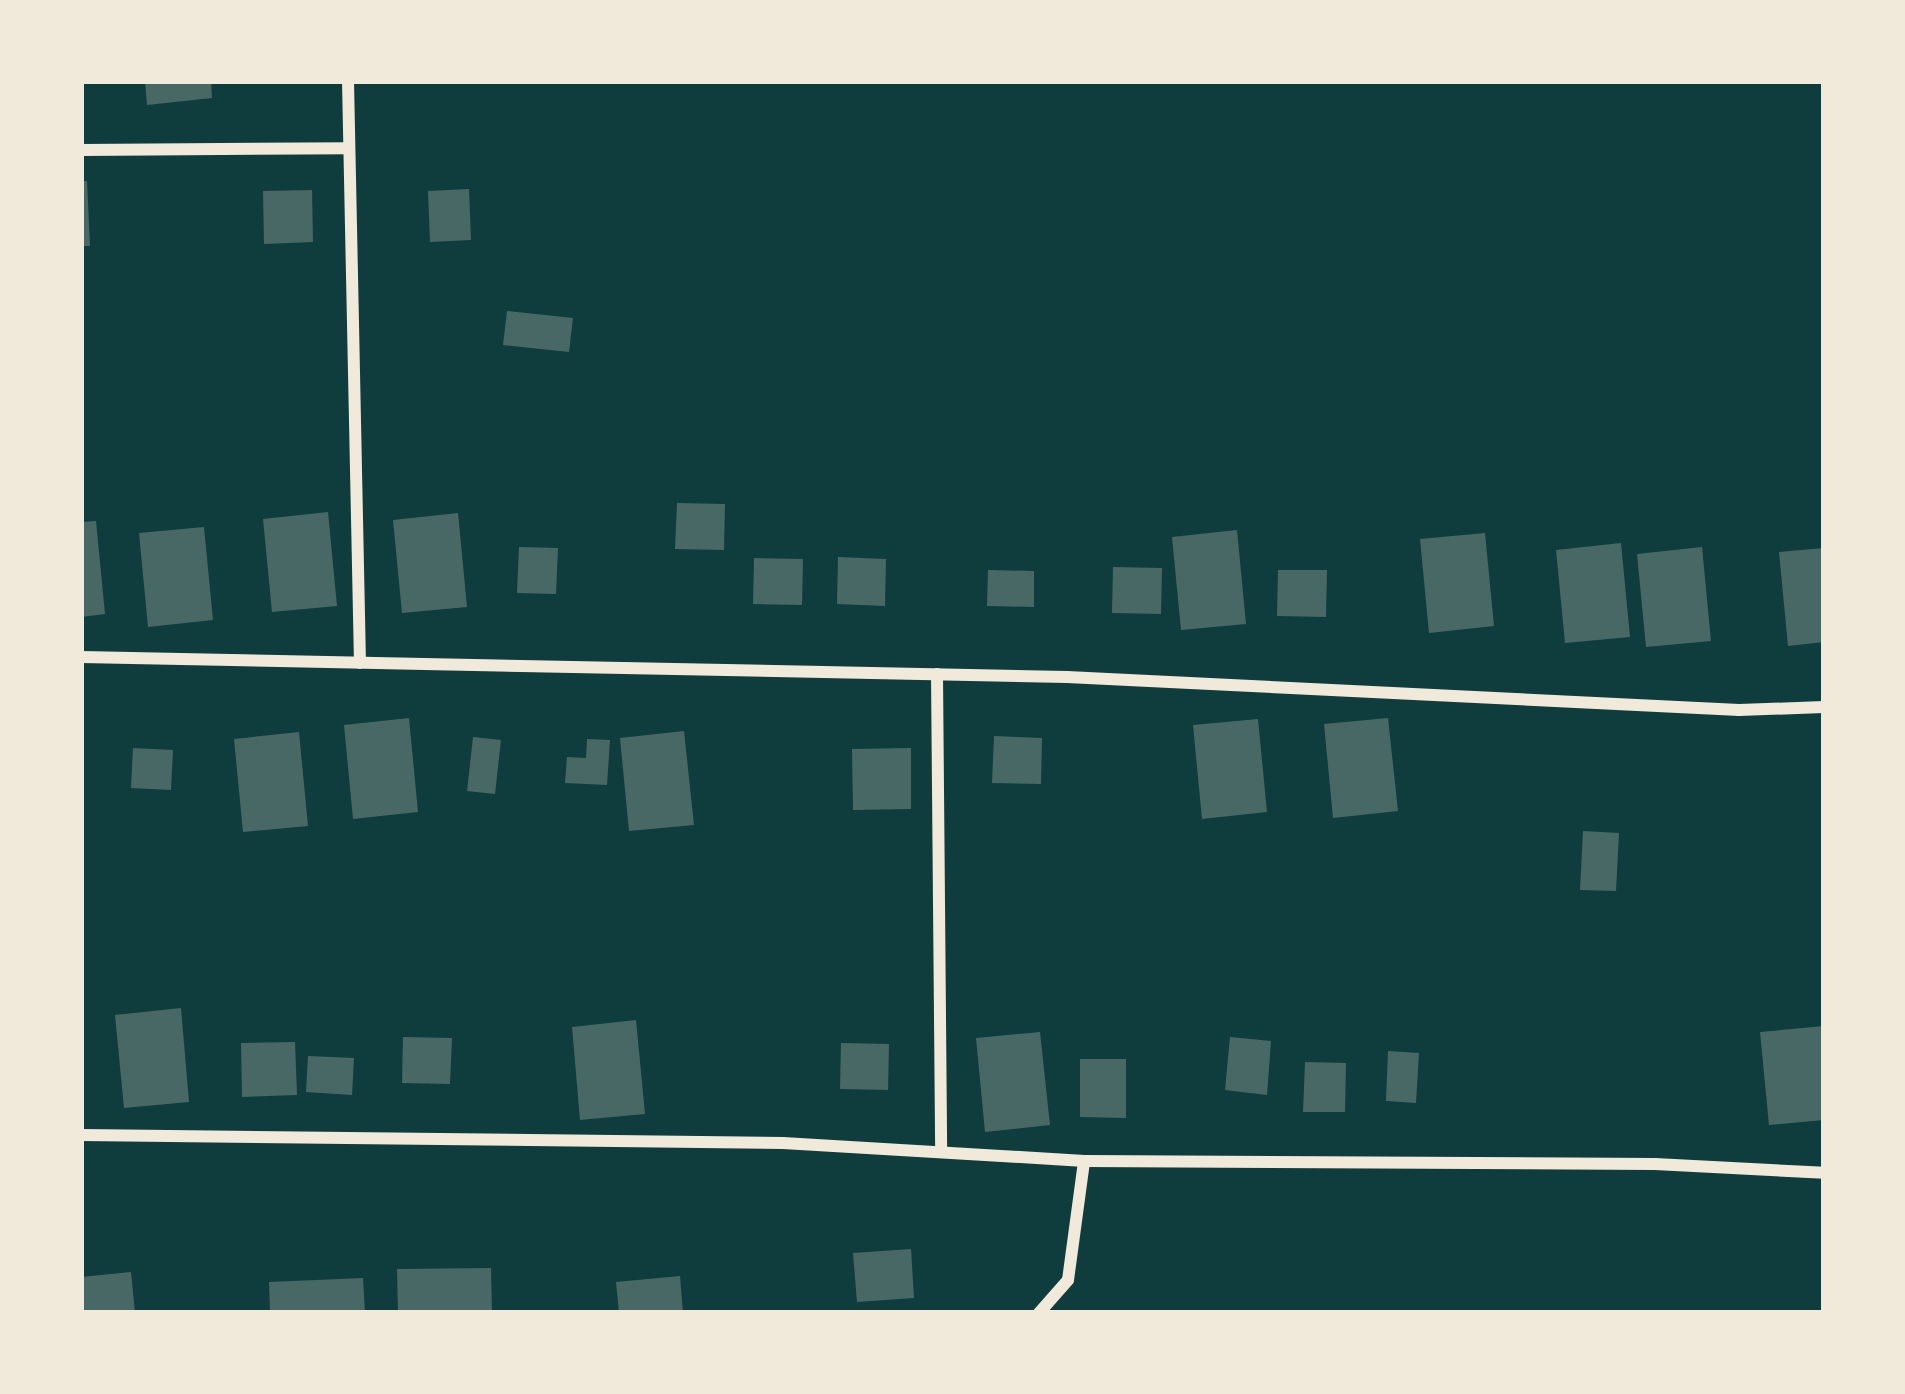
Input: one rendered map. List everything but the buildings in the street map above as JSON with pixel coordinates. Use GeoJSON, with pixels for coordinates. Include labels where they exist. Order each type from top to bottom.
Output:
{"type":"FeatureCollection","features":[{"type":"Feature","properties":{"kind":"street"},"geometry":{"type":"LineString","coordinates":[[348,81],[360,663]]}},
{"type":"Feature","properties":{"kind":"street"},"geometry":{"type":"LineString","coordinates":[[81,150],[349,148]]}},
{"type":"Feature","properties":{"kind":"street"},"geometry":{"type":"LineString","coordinates":[[81,657],[937,674],[1824,707]]}},
{"type":"Feature","properties":{"kind":"street"},"geometry":{"type":"LineString","coordinates":[[937,674],[941,1151]]}},
{"type":"Feature","properties":{"kind":"street"},"geometry":{"type":"LineString","coordinates":[[81,1135],[941,1151],[1084,1161],[1655,1163],[1824,1173]]}},
{"type":"Feature","properties":{"kind":"street"},"geometry":{"type":"LineString","coordinates":[[1039,1313],[1068,1280],[1084,1161]]}}]}
